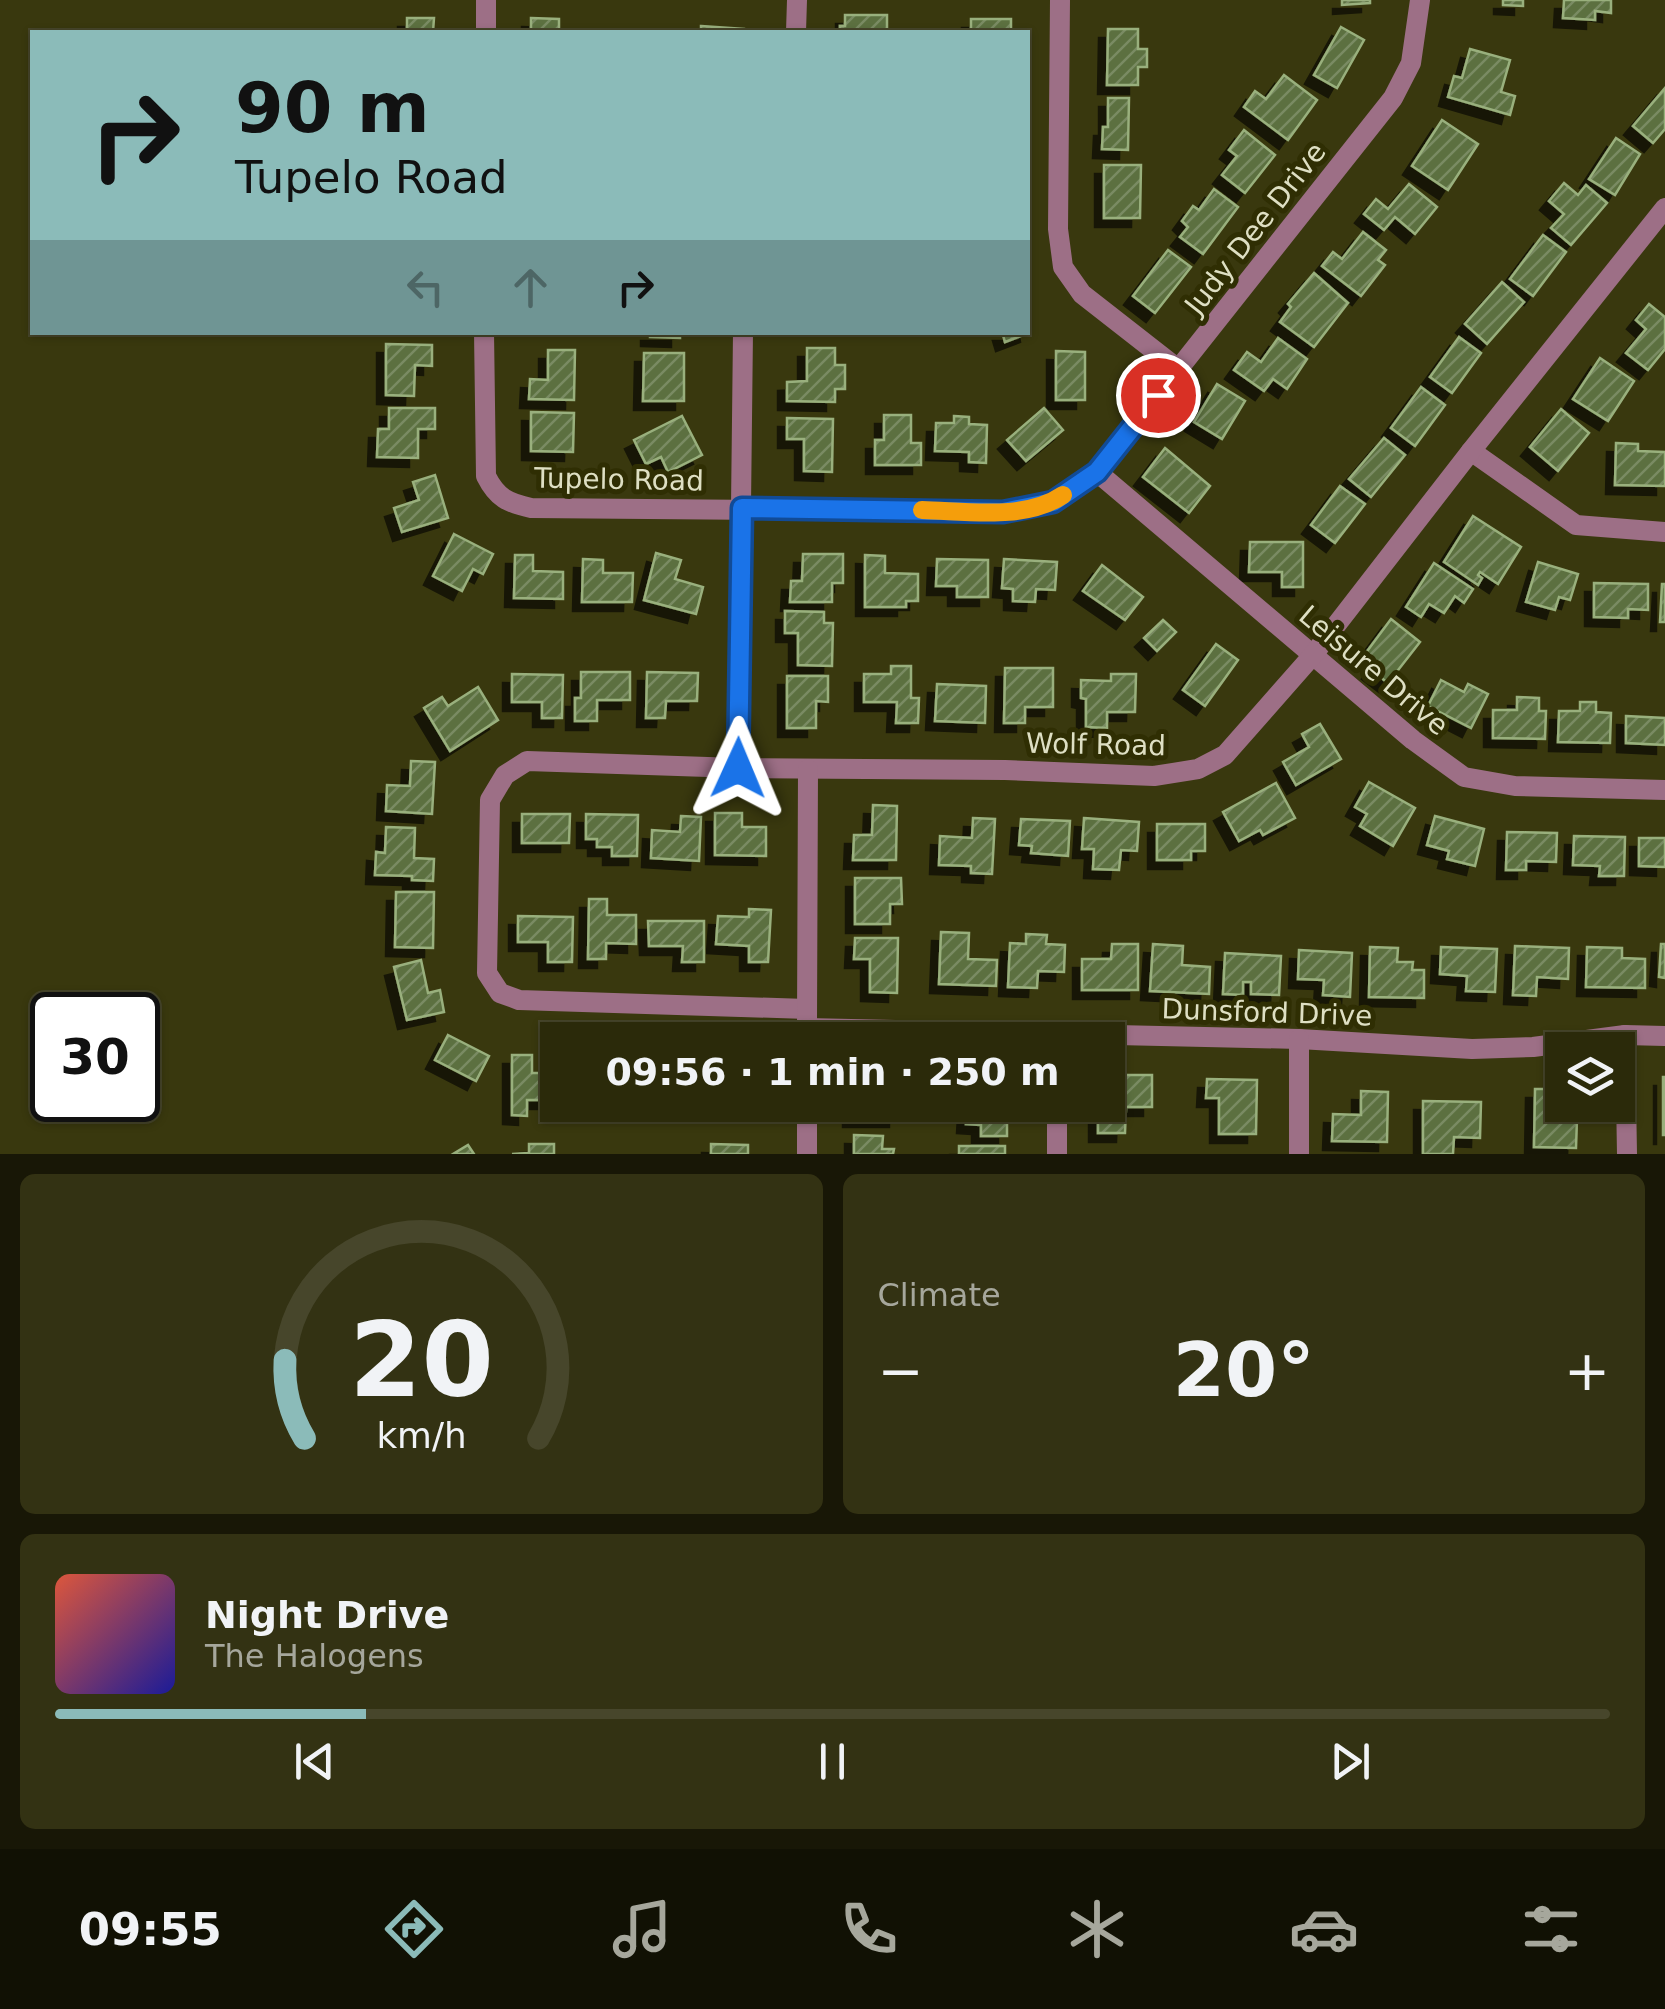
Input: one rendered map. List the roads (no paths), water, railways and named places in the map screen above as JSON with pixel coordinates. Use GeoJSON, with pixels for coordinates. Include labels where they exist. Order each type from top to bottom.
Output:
{"type":"FeatureCollection","features":[{"type":"Feature","properties":{"kind":"street"},"geometry":{"type":"LineString","coordinates":[[486,0],[486,30]]}},
{"type":"Feature","properties":{"kind":"street"},"geometry":{"type":"LineString","coordinates":[[796,30],[797,0]]}},
{"type":"Feature","properties":{"kind":"street"},"geometry":{"type":"LineString","coordinates":[[1060,0],[1058,229],[1064,267],[1082,294],[1178,369]]}},
{"type":"Feature","properties":{"kind":"street","name":"Judy Dee Drive"},"geometry":{"type":"LineString","coordinates":[[1097,472],[1393,98],[1411,63],[1420,0]]}},
{"type":"Feature","properties":{"kind":"street","name":"Wolf Road"},"geometry":{"type":"LineString","coordinates":[[488,891],[490,800],[505,774],[527,761],[1154,776],[1198,769],[1225,754],[1313,655],[1665,208]]}},
{"type":"Feature","properties":{"kind":"street","name":"Tupelo Road"},"geometry":{"type":"LineString","coordinates":[[484,335],[486,476],[494,494],[532,508],[1003,512],[1053,502],[1097,472]]}},
{"type":"Feature","properties":{"kind":"street"},"geometry":{"type":"LineString","coordinates":[[738,768],[743,335]]}},
{"type":"Feature","properties":{"kind":"street"},"geometry":{"type":"LineString","coordinates":[[1471,450],[1576,525],[1665,532]]}},
{"type":"Feature","properties":{"kind":"street","name":"Leisure Drive"},"geometry":{"type":"LineString","coordinates":[[1097,472],[1413,740],[1464,777],[1515,786],[1665,790]]}},
{"type":"Feature","properties":{"kind":"street"},"geometry":{"type":"LineString","coordinates":[[807,1022],[808,768]]}},
{"type":"Feature","properties":{"kind":"street","name":"Dunsford Drive"},"geometry":{"type":"LineString","coordinates":[[488,891],[487,973],[500,992],[518,1000],[763,1022]]}},
{"type":"Feature","properties":{"kind":"street","name":"Dunsford Drive"},"geometry":{"type":"LineString","coordinates":[[1635,1035],[1665,1036]]}},
{"type":"Feature","properties":{"kind":"street","name":"Dunsford Drive"},"geometry":{"type":"LineString","coordinates":[[1125,1038],[1298,1039],[1472,1050],[1545,1046]]}},
{"type":"Feature","properties":{"kind":"street"},"geometry":{"type":"LineString","coordinates":[[1298,1039],[1299,1154]]}},
{"type":"Feature","properties":{"kind":"street"},"geometry":{"type":"LineString","coordinates":[[807,1122],[807,1154]]}},
{"type":"Feature","properties":{"kind":"street"},"geometry":{"type":"LineString","coordinates":[[1057,1122],[1057,1154]]}},
{"type":"Feature","properties":{"kind":"street"},"geometry":{"type":"LineString","coordinates":[[1626,1122],[1626,1154]]}}]}
